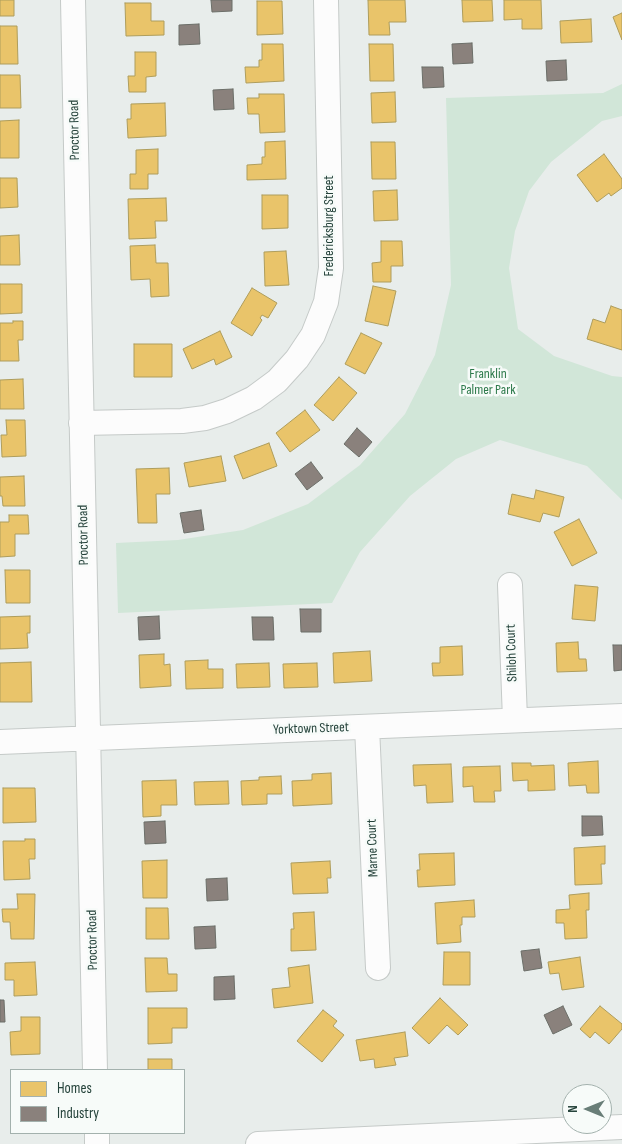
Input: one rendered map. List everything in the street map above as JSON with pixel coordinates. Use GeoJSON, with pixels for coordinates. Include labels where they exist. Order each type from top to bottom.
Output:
{"type":"FeatureCollection","features":[{"type":"Feature","properties":{"kind":"street","name":"Proctor Road"},"geometry":{"type":"LineString","coordinates":[[73,0],[95,1069]]}},
{"type":"Feature","properties":{"kind":"street","name":"Fredericksburg Street"},"geometry":{"type":"LineString","coordinates":[[82,423],[182,421],[205,418],[227,411],[254,398],[277,381],[297,359],[313,335],[326,302],[331,268],[326,0]]}},
{"type":"Feature","properties":{"kind":"street","name":"Shiloh Court"},"geometry":{"type":"LineString","coordinates":[[510,585],[514,720]]}},
{"type":"Feature","properties":{"kind":"street","name":"Yorktown Street"},"geometry":{"type":"LineString","coordinates":[[0,742],[622,716]]}},
{"type":"Feature","properties":{"kind":"street","name":"Marne Court"},"geometry":{"type":"LineString","coordinates":[[367,727],[378,968]]}},
{"type":"Feature","properties":{"kind":"street"},"geometry":{"type":"LineString","coordinates":[[258,1144],[622,1127]]}},
{"type":"Feature","properties":{"kind":"green space","name":"Franklin Palmer Park"},"geometry":{"type":"Polygon","coordinates":[[[622,84],[622,116],[602,121],[551,162],[529,191],[515,231],[509,268],[518,329],[554,356],[612,376],[622,377],[622,500],[587,466],[500,440],[456,459],[410,496],[360,552],[332,603],[118,613],[116,543],[178,540],[243,530],[308,504],[360,465],[405,414],[435,355],[451,285],[446,98],[603,93],[622,84]]]}},
{"type":"Feature","properties":{"kind":"building: Homes"},"geometry":{"type":"Polygon","coordinates":[[[0,0],[14,0],[14,16],[0,16],[0,0]]]}},
{"type":"Feature","properties":{"kind":"building: Homes"},"geometry":{"type":"Polygon","coordinates":[[[368,0],[405,0],[406,22],[389,22],[390,35],[369,35],[368,0]]]}},
{"type":"Feature","properties":{"kind":"building: Homes"},"geometry":{"type":"Polygon","coordinates":[[[462,0],[492,0],[493,21],[463,22],[462,0]]]}},
{"type":"Feature","properties":{"kind":"building: Homes"},"geometry":{"type":"Polygon","coordinates":[[[504,0],[541,0],[542,29],[522,29],[522,19],[504,20],[504,0]]]}},
{"type":"Feature","properties":{"kind":"building: Homes"},"geometry":{"type":"Polygon","coordinates":[[[257,1],[282,1],[283,34],[257,35],[257,1]]]}},
{"type":"Feature","properties":{"kind":"building: Homes"},"geometry":{"type":"Polygon","coordinates":[[[125,3],[151,3],[151,21],[164,21],[164,35],[126,36],[125,3]]]}},
{"type":"Feature","properties":{"kind":"building: Homes"},"geometry":{"type":"Polygon","coordinates":[[[622,13],[622,40],[613,17],[622,13]]]}},
{"type":"Feature","properties":{"kind":"building: Homes"},"geometry":{"type":"Polygon","coordinates":[[[591,19],[592,42],[561,43],[560,21],[591,19]]]}},
{"type":"Feature","properties":{"kind":"building: Homes"},"geometry":{"type":"Polygon","coordinates":[[[0,26],[17,26],[18,64],[0,64],[0,26]]]}},
{"type":"Feature","properties":{"kind":"building: Homes"},"geometry":{"type":"Polygon","coordinates":[[[262,44],[283,44],[284,81],[246,83],[245,67],[259,67],[259,60],[262,60],[262,44]]]}},
{"type":"Feature","properties":{"kind":"building: Homes"},"geometry":{"type":"Polygon","coordinates":[[[369,44],[393,44],[394,81],[370,81],[369,44]]]}},
{"type":"Feature","properties":{"kind":"building: Homes"},"geometry":{"type":"Polygon","coordinates":[[[135,52],[156,52],[156,76],[146,77],[146,92],[129,92],[128,76],[135,76],[135,52]]]}},
{"type":"Feature","properties":{"kind":"building: Homes"},"geometry":{"type":"Polygon","coordinates":[[[0,75],[20,75],[21,108],[0,108],[0,75]]]}},
{"type":"Feature","properties":{"kind":"building: Homes"},"geometry":{"type":"Polygon","coordinates":[[[395,92],[396,122],[372,123],[371,93],[395,92]]]}},
{"type":"Feature","properties":{"kind":"building: Homes"},"geometry":{"type":"Polygon","coordinates":[[[259,94],[284,94],[285,132],[260,133],[259,114],[248,114],[247,98],[259,98],[259,94]]]}},
{"type":"Feature","properties":{"kind":"building: Homes"},"geometry":{"type":"Polygon","coordinates":[[[165,103],[166,136],[128,138],[127,119],[131,119],[131,104],[165,103]]]}},
{"type":"Feature","properties":{"kind":"building: Homes"},"geometry":{"type":"Polygon","coordinates":[[[19,120],[19,158],[0,158],[0,121],[19,120]]]}},
{"type":"Feature","properties":{"kind":"building: Homes"},"geometry":{"type":"Polygon","coordinates":[[[285,141],[286,179],[247,180],[247,165],[262,164],[262,157],[265,157],[265,142],[285,141]]]}},
{"type":"Feature","properties":{"kind":"building: Homes"},"geometry":{"type":"Polygon","coordinates":[[[371,142],[395,142],[396,179],[372,179],[371,142]]]}},
{"type":"Feature","properties":{"kind":"building: Homes"},"geometry":{"type":"Polygon","coordinates":[[[158,149],[158,174],[148,174],[148,189],[130,189],[130,174],[136,174],[136,150],[158,149]]]}},
{"type":"Feature","properties":{"kind":"building: Homes"},"geometry":{"type":"Polygon","coordinates":[[[604,154],[622,179],[622,188],[611,196],[609,193],[597,202],[577,175],[604,154]]]}},
{"type":"Feature","properties":{"kind":"building: Homes"},"geometry":{"type":"Polygon","coordinates":[[[0,178],[17,178],[18,207],[0,208],[0,178]]]}},
{"type":"Feature","properties":{"kind":"building: Homes"},"geometry":{"type":"Polygon","coordinates":[[[397,190],[398,220],[374,221],[373,191],[397,190]]]}},
{"type":"Feature","properties":{"kind":"building: Homes"},"geometry":{"type":"Polygon","coordinates":[[[262,195],[288,195],[288,228],[262,229],[262,195]]]}},
{"type":"Feature","properties":{"kind":"building: Homes"},"geometry":{"type":"Polygon","coordinates":[[[166,198],[167,221],[155,221],[156,238],[129,239],[128,199],[166,198]]]}},
{"type":"Feature","properties":{"kind":"building: Homes"},"geometry":{"type":"Polygon","coordinates":[[[19,235],[20,265],[0,265],[0,236],[19,235]]]}},
{"type":"Feature","properties":{"kind":"building: Homes"},"geometry":{"type":"Polygon","coordinates":[[[381,241],[402,241],[403,266],[391,266],[391,282],[373,282],[372,263],[381,262],[381,241]]]}},
{"type":"Feature","properties":{"kind":"building: Homes"},"geometry":{"type":"Polygon","coordinates":[[[155,245],[156,263],[168,263],[169,296],[151,297],[150,279],[131,280],[130,246],[155,245]]]}},
{"type":"Feature","properties":{"kind":"building: Homes"},"geometry":{"type":"Polygon","coordinates":[[[286,251],[289,285],[265,286],[264,252],[286,251]]]}},
{"type":"Feature","properties":{"kind":"building: Homes"},"geometry":{"type":"Polygon","coordinates":[[[0,284],[22,284],[22,313],[0,314],[0,284]]]}},
{"type":"Feature","properties":{"kind":"building: Homes"},"geometry":{"type":"Polygon","coordinates":[[[373,286],[396,291],[388,326],[365,321],[373,286]]]}},
{"type":"Feature","properties":{"kind":"building: Homes"},"geometry":{"type":"Polygon","coordinates":[[[252,288],[277,303],[268,318],[262,315],[260,318],[262,320],[252,336],[231,323],[252,288]]]}},
{"type":"Feature","properties":{"kind":"building: Homes"},"geometry":{"type":"Polygon","coordinates":[[[611,306],[622,310],[622,350],[587,339],[593,319],[605,323],[611,306]]]}},
{"type":"Feature","properties":{"kind":"building: Homes"},"geometry":{"type":"Polygon","coordinates":[[[13,321],[23,321],[23,340],[18,340],[19,361],[0,361],[0,323],[13,323],[13,321]]]}},
{"type":"Feature","properties":{"kind":"building: Homes"},"geometry":{"type":"Polygon","coordinates":[[[220,331],[232,357],[216,365],[214,359],[192,369],[183,349],[220,331]]]}},
{"type":"Feature","properties":{"kind":"building: Homes"},"geometry":{"type":"Polygon","coordinates":[[[361,333],[382,343],[365,374],[345,364],[361,333]]]}},
{"type":"Feature","properties":{"kind":"building: Homes"},"geometry":{"type":"Polygon","coordinates":[[[134,344],[172,344],[172,377],[134,377],[134,344]]]}},
{"type":"Feature","properties":{"kind":"building: Homes"},"geometry":{"type":"Polygon","coordinates":[[[339,377],[357,393],[333,421],[314,405],[339,377]]]}},
{"type":"Feature","properties":{"kind":"building: Homes"},"geometry":{"type":"Polygon","coordinates":[[[23,379],[24,409],[0,409],[0,380],[23,379]]]}},
{"type":"Feature","properties":{"kind":"building: Homes"},"geometry":{"type":"Polygon","coordinates":[[[305,410],[320,430],[290,452],[276,433],[305,410]]]}},
{"type":"Feature","properties":{"kind":"building: Homes"},"geometry":{"type":"Polygon","coordinates":[[[6,420],[25,420],[26,456],[2,457],[1,435],[7,435],[6,420]]]}},
{"type":"Feature","properties":{"kind":"building: Homes"},"geometry":{"type":"Polygon","coordinates":[[[269,443],[277,466],[243,479],[234,456],[269,443]]]}},
{"type":"Feature","properties":{"kind":"building: Homes"},"geometry":{"type":"Polygon","coordinates":[[[221,456],[226,481],[189,487],[184,463],[221,456]]]}},
{"type":"Feature","properties":{"kind":"building: Homes"},"geometry":{"type":"Polygon","coordinates":[[[169,468],[170,494],[156,494],[157,523],[138,523],[136,469],[169,468]]]}},
{"type":"Feature","properties":{"kind":"building: Homes"},"geometry":{"type":"Polygon","coordinates":[[[24,476],[25,506],[3,506],[2,496],[0,496],[0,477],[24,476]]]}},
{"type":"Feature","properties":{"kind":"building: Homes"},"geometry":{"type":"Polygon","coordinates":[[[536,490],[564,497],[559,517],[543,513],[540,522],[508,514],[512,494],[534,499],[536,490]]]}},
{"type":"Feature","properties":{"kind":"building: Homes"},"geometry":{"type":"Polygon","coordinates":[[[9,515],[28,515],[29,534],[15,534],[15,556],[0,557],[0,522],[9,522],[9,515]]]}},
{"type":"Feature","properties":{"kind":"building: Homes"},"geometry":{"type":"Polygon","coordinates":[[[579,519],[597,553],[572,566],[554,532],[579,519]]]}},
{"type":"Feature","properties":{"kind":"building: Homes"},"geometry":{"type":"Polygon","coordinates":[[[5,570],[30,570],[30,603],[6,603],[5,570]]]}},
{"type":"Feature","properties":{"kind":"building: Homes"},"geometry":{"type":"Polygon","coordinates":[[[575,585],[598,587],[595,621],[572,619],[575,585]]]}},
{"type":"Feature","properties":{"kind":"building: Homes"},"geometry":{"type":"Polygon","coordinates":[[[30,616],[30,633],[27,633],[28,648],[0,649],[0,617],[30,616]]]}},
{"type":"Feature","properties":{"kind":"building: Homes"},"geometry":{"type":"Polygon","coordinates":[[[578,642],[579,659],[586,659],[587,671],[557,672],[556,643],[578,642]]]}},
{"type":"Feature","properties":{"kind":"building: Homes"},"geometry":{"type":"Polygon","coordinates":[[[462,646],[463,675],[433,676],[432,663],[440,663],[440,647],[462,646]]]}},
{"type":"Feature","properties":{"kind":"building: Homes"},"geometry":{"type":"Polygon","coordinates":[[[370,651],[372,681],[334,683],[333,653],[370,651]]]}},
{"type":"Feature","properties":{"kind":"building: Homes"},"geometry":{"type":"Polygon","coordinates":[[[164,654],[164,665],[170,664],[171,686],[140,688],[139,655],[164,654]]]}},
{"type":"Feature","properties":{"kind":"building: Homes"},"geometry":{"type":"Polygon","coordinates":[[[208,660],[208,669],[223,669],[223,688],[186,689],[185,661],[208,660]]]}},
{"type":"Feature","properties":{"kind":"building: Homes"},"geometry":{"type":"Polygon","coordinates":[[[31,662],[32,702],[0,702],[0,663],[31,662]]]}},
{"type":"Feature","properties":{"kind":"building: Homes"},"geometry":{"type":"Polygon","coordinates":[[[269,663],[270,687],[237,688],[236,664],[269,663]]]}},
{"type":"Feature","properties":{"kind":"building: Homes"},"geometry":{"type":"Polygon","coordinates":[[[317,663],[318,687],[284,688],[283,664],[317,663]]]}},
{"type":"Feature","properties":{"kind":"building: Homes"},"geometry":{"type":"Polygon","coordinates":[[[598,761],[599,793],[587,793],[586,785],[569,786],[568,763],[598,761]]]}},
{"type":"Feature","properties":{"kind":"building: Homes"},"geometry":{"type":"Polygon","coordinates":[[[512,763],[531,763],[531,766],[554,765],[555,790],[528,791],[528,780],[513,781],[512,763]]]}},
{"type":"Feature","properties":{"kind":"building: Homes"},"geometry":{"type":"Polygon","coordinates":[[[451,764],[453,802],[427,803],[426,785],[414,786],[413,765],[451,764]]]}},
{"type":"Feature","properties":{"kind":"building: Homes"},"geometry":{"type":"Polygon","coordinates":[[[500,766],[501,791],[494,791],[495,802],[474,802],[473,786],[463,787],[463,767],[500,766]]]}},
{"type":"Feature","properties":{"kind":"building: Homes"},"geometry":{"type":"Polygon","coordinates":[[[331,773],[332,804],[293,806],[292,781],[312,780],[312,774],[331,773]]]}},
{"type":"Feature","properties":{"kind":"building: Homes"},"geometry":{"type":"Polygon","coordinates":[[[281,776],[282,794],[267,794],[267,804],[242,805],[241,781],[259,780],[259,777],[281,776]]]}},
{"type":"Feature","properties":{"kind":"building: Homes"},"geometry":{"type":"Polygon","coordinates":[[[176,780],[177,805],[161,805],[161,816],[143,817],[142,781],[176,780]]]}},
{"type":"Feature","properties":{"kind":"building: Homes"},"geometry":{"type":"Polygon","coordinates":[[[228,781],[229,804],[195,805],[194,782],[228,781]]]}},
{"type":"Feature","properties":{"kind":"building: Homes"},"geometry":{"type":"Polygon","coordinates":[[[3,788],[35,788],[36,822],[3,823],[3,788]]]}},
{"type":"Feature","properties":{"kind":"building: Homes"},"geometry":{"type":"Polygon","coordinates":[[[25,839],[35,839],[35,859],[29,859],[30,879],[4,880],[3,841],[25,841],[25,839]]]}},
{"type":"Feature","properties":{"kind":"building: Homes"},"geometry":{"type":"Polygon","coordinates":[[[605,846],[605,864],[601,864],[602,884],[575,885],[574,848],[605,846]]]}},
{"type":"Feature","properties":{"kind":"building: Homes"},"geometry":{"type":"Polygon","coordinates":[[[454,853],[455,885],[418,887],[417,870],[420,870],[419,854],[454,853]]]}},
{"type":"Feature","properties":{"kind":"building: Homes"},"geometry":{"type":"Polygon","coordinates":[[[167,860],[167,898],[143,898],[142,861],[167,860]]]}},
{"type":"Feature","properties":{"kind":"building: Homes"},"geometry":{"type":"Polygon","coordinates":[[[330,861],[331,878],[327,878],[328,893],[293,894],[291,863],[330,861]]]}},
{"type":"Feature","properties":{"kind":"building: Homes"},"geometry":{"type":"Polygon","coordinates":[[[589,893],[589,910],[586,910],[587,938],[565,939],[564,923],[556,923],[556,910],[570,909],[569,895],[589,893]]]}},
{"type":"Feature","properties":{"kind":"building: Homes"},"geometry":{"type":"Polygon","coordinates":[[[17,894],[35,894],[34,939],[11,939],[10,922],[3,922],[2,909],[18,909],[17,894]]]}},
{"type":"Feature","properties":{"kind":"building: Homes"},"geometry":{"type":"Polygon","coordinates":[[[474,900],[475,917],[462,917],[462,925],[460,925],[461,942],[437,944],[435,903],[474,900]]]}},
{"type":"Feature","properties":{"kind":"building: Homes"},"geometry":{"type":"Polygon","coordinates":[[[146,908],[168,908],[169,939],[146,939],[146,908]]]}},
{"type":"Feature","properties":{"kind":"building: Homes"},"geometry":{"type":"Polygon","coordinates":[[[314,912],[316,950],[291,951],[291,929],[294,929],[293,913],[314,912]]]}},
{"type":"Feature","properties":{"kind":"building: Homes"},"geometry":{"type":"Polygon","coordinates":[[[444,952],[470,952],[470,985],[443,985],[444,952]]]}},
{"type":"Feature","properties":{"kind":"building: Homes"},"geometry":{"type":"Polygon","coordinates":[[[580,957],[584,987],[562,990],[559,973],[550,974],[548,962],[580,957]]]}},
{"type":"Feature","properties":{"kind":"building: Homes"},"geometry":{"type":"Polygon","coordinates":[[[145,958],[167,958],[168,974],[177,974],[177,991],[146,992],[145,958]]]}},
{"type":"Feature","properties":{"kind":"building: Homes"},"geometry":{"type":"Polygon","coordinates":[[[35,962],[37,995],[14,996],[14,980],[5,980],[5,963],[35,962]]]}},
{"type":"Feature","properties":{"kind":"building: Homes"},"geometry":{"type":"Polygon","coordinates":[[[309,965],[313,1003],[274,1008],[272,989],[290,987],[288,968],[309,965]]]}},
{"type":"Feature","properties":{"kind":"building: Homes"},"geometry":{"type":"Polygon","coordinates":[[[440,998],[468,1025],[458,1035],[447,1025],[429,1044],[412,1028],[440,998]]]}},
{"type":"Feature","properties":{"kind":"building: Homes"},"geometry":{"type":"Polygon","coordinates":[[[600,1006],[622,1024],[622,1029],[609,1044],[595,1032],[590,1038],[580,1029],[600,1006]]]}},
{"type":"Feature","properties":{"kind":"building: Homes"},"geometry":{"type":"Polygon","coordinates":[[[148,1008],[187,1008],[187,1028],[172,1028],[172,1043],[148,1044],[148,1008]]]}},
{"type":"Feature","properties":{"kind":"building: Homes"},"geometry":{"type":"Polygon","coordinates":[[[323,1010],[337,1021],[333,1026],[344,1035],[322,1062],[297,1041],[323,1010]]]}},
{"type":"Feature","properties":{"kind":"building: Homes"},"geometry":{"type":"Polygon","coordinates":[[[21,1017],[40,1017],[40,1054],[11,1055],[10,1032],[21,1031],[21,1017]]]}},
{"type":"Feature","properties":{"kind":"building: Homes"},"geometry":{"type":"Polygon","coordinates":[[[405,1032],[408,1056],[394,1058],[396,1065],[375,1068],[374,1059],[360,1061],[356,1040],[405,1032]]]}},
{"type":"Feature","properties":{"kind":"building: Homes"},"geometry":{"type":"Polygon","coordinates":[[[148,1059],[172,1059],[172,1069],[148,1069],[148,1059]]]}},
{"type":"Feature","properties":{"kind":"building: Industry"},"geometry":{"type":"Polygon","coordinates":[[[211,0],[232,0],[232,11],[212,12],[211,0]]]}},
{"type":"Feature","properties":{"kind":"building: Industry"},"geometry":{"type":"Polygon","coordinates":[[[199,24],[200,44],[179,45],[179,25],[199,24]]]}},
{"type":"Feature","properties":{"kind":"building: Industry"},"geometry":{"type":"Polygon","coordinates":[[[472,43],[473,63],[453,64],[452,44],[472,43]]]}},
{"type":"Feature","properties":{"kind":"building: Industry"},"geometry":{"type":"Polygon","coordinates":[[[566,60],[567,80],[547,81],[546,61],[566,60]]]}},
{"type":"Feature","properties":{"kind":"building: Industry"},"geometry":{"type":"Polygon","coordinates":[[[422,67],[443,67],[444,87],[423,88],[422,67]]]}},
{"type":"Feature","properties":{"kind":"building: Industry"},"geometry":{"type":"Polygon","coordinates":[[[233,89],[234,109],[214,110],[213,90],[233,89]]]}},
{"type":"Feature","properties":{"kind":"building: Industry"},"geometry":{"type":"Polygon","coordinates":[[[357,428],[372,442],[359,457],[344,444],[357,428]]]}},
{"type":"Feature","properties":{"kind":"building: Industry"},"geometry":{"type":"Polygon","coordinates":[[[311,462],[323,478],[307,490],[295,474],[311,462]]]}},
{"type":"Feature","properties":{"kind":"building: Industry"},"geometry":{"type":"Polygon","coordinates":[[[201,510],[204,530],[184,533],[180,513],[201,510]]]}},
{"type":"Feature","properties":{"kind":"building: Industry"},"geometry":{"type":"Polygon","coordinates":[[[300,609],[321,609],[321,632],[301,632],[300,609]]]}},
{"type":"Feature","properties":{"kind":"building: Industry"},"geometry":{"type":"Polygon","coordinates":[[[159,616],[160,639],[139,640],[138,617],[159,616]]]}},
{"type":"Feature","properties":{"kind":"building: Industry"},"geometry":{"type":"Polygon","coordinates":[[[252,617],[273,617],[274,640],[253,640],[252,617]]]}},
{"type":"Feature","properties":{"kind":"building: Industry"},"geometry":{"type":"Polygon","coordinates":[[[613,645],[622,645],[622,670],[614,671],[613,645]]]}},
{"type":"Feature","properties":{"kind":"building: Industry"},"geometry":{"type":"Polygon","coordinates":[[[582,816],[602,816],[603,835],[582,836],[582,816]]]}},
{"type":"Feature","properties":{"kind":"building: Industry"},"geometry":{"type":"Polygon","coordinates":[[[165,821],[166,843],[145,844],[144,822],[165,821]]]}},
{"type":"Feature","properties":{"kind":"building: Industry"},"geometry":{"type":"Polygon","coordinates":[[[227,878],[228,900],[207,901],[206,879],[227,878]]]}},
{"type":"Feature","properties":{"kind":"building: Industry"},"geometry":{"type":"Polygon","coordinates":[[[215,926],[216,948],[195,949],[194,927],[215,926]]]}},
{"type":"Feature","properties":{"kind":"building: Industry"},"geometry":{"type":"Polygon","coordinates":[[[539,949],[542,968],[524,971],[521,951],[539,949]]]}},
{"type":"Feature","properties":{"kind":"building: Industry"},"geometry":{"type":"Polygon","coordinates":[[[234,976],[235,999],[214,1000],[214,977],[234,976]]]}},
{"type":"Feature","properties":{"kind":"building: Industry"},"geometry":{"type":"Polygon","coordinates":[[[0,1000],[4,1000],[5,1022],[0,1022],[0,1000]]]}},
{"type":"Feature","properties":{"kind":"building: Industry"},"geometry":{"type":"Polygon","coordinates":[[[563,1006],[572,1025],[553,1034],[544,1015],[563,1006]]]}}]}
